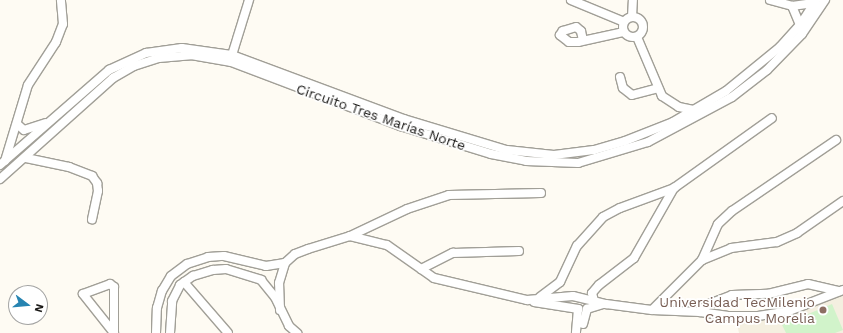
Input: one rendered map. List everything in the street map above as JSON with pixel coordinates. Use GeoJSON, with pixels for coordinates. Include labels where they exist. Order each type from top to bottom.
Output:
{"type":"FeatureCollection","features":[{"type":"Feature","properties":{"kind":"street"},"geometry":{"type":"LineString","coordinates":[[2,163],[7,146],[17,124],[28,85],[56,42],[62,24],[61,0]]}},
{"type":"Feature","properties":{"kind":"street"},"geometry":{"type":"LineString","coordinates":[[232,55],[249,0]]}},
{"type":"Feature","properties":{"kind":"street"},"geometry":{"type":"LineString","coordinates":[[571,0],[624,22]]}},
{"type":"Feature","properties":{"kind":"street"},"geometry":{"type":"LineString","coordinates":[[632,17],[633,0]]}},
{"type":"Feature","properties":{"kind":"street"},"geometry":{"type":"LineString","coordinates":[[770,0],[792,6],[815,2]]}},
{"type":"Feature","properties":{"kind":"street","name":"Circuito Tres Marías Norte"},"geometry":{"type":"LineString","coordinates":[[0,179],[26,158],[113,78],[140,64],[182,52],[215,57],[231,62],[491,154],[526,161],[578,163],[648,142],[732,97],[802,34],[825,0]]}},
{"type":"Feature","properties":{"kind":"street","name":"Circuito Tres Marías Norte"},"geometry":{"type":"LineString","coordinates":[[2,163],[110,70],[125,61],[146,53],[182,52],[232,55],[402,123],[507,150],[554,155],[594,150],[625,141],[674,122],[764,67],[800,25],[815,2]]}},
{"type":"Feature","properties":{"kind":"street"},"geometry":{"type":"LineString","coordinates":[[792,6],[800,25]]}},
{"type":"Feature","properties":{"kind":"street"},"geometry":{"type":"LineString","coordinates":[[624,22],[632,17]]}},
{"type":"Feature","properties":{"kind":"street"},"geometry":{"type":"LineString","coordinates":[[583,40],[623,32],[631,38],[637,37],[642,32],[643,25],[640,20],[632,17]]}},
{"type":"Feature","properties":{"kind":"street"},"geometry":{"type":"LineString","coordinates":[[623,32],[624,22]]}},
{"type":"Feature","properties":{"kind":"street"},"geometry":{"type":"LineString","coordinates":[[637,37],[658,88],[669,102],[684,109],[695,110]]}},
{"type":"Feature","properties":{"kind":"street"},"geometry":{"type":"LineString","coordinates":[[620,77],[623,88],[632,95],[658,88]]}},
{"type":"Feature","properties":{"kind":"street"},"geometry":{"type":"LineString","coordinates":[[531,300],[546,295],[560,282],[577,246],[603,218],[620,208],[674,188],[772,118]]}},
{"type":"Feature","properties":{"kind":"street"},"geometry":{"type":"LineString","coordinates":[[17,124],[20,128],[31,129],[51,121]]}},
{"type":"Feature","properties":{"kind":"street"},"geometry":{"type":"LineString","coordinates":[[702,260],[709,239],[718,224],[727,215],[836,140]]}},
{"type":"Feature","properties":{"kind":"street"},"geometry":{"type":"LineString","coordinates":[[26,158],[69,167],[92,176],[98,191],[92,218]]}},
{"type":"Feature","properties":{"kind":"street"},"geometry":{"type":"LineString","coordinates":[[594,301],[592,293],[599,285],[634,258],[674,188]]}},
{"type":"Feature","properties":{"kind":"street"},"geometry":{"type":"LineString","coordinates":[[280,310],[279,283],[285,263],[295,254],[318,244],[350,236],[407,209],[443,197],[541,193]]}},
{"type":"Feature","properties":{"kind":"street"},"geometry":{"type":"LineString","coordinates":[[652,310],[702,260],[731,248],[777,242],[797,233],[843,201]]}},
{"type":"Feature","properties":{"kind":"street"},"geometry":{"type":"LineString","coordinates":[[350,236],[387,245],[434,278],[547,305],[574,307],[579,314],[576,333]]}},
{"type":"Feature","properties":{"kind":"street"},"geometry":{"type":"LineString","coordinates":[[420,269],[453,253],[519,251]]}},
{"type":"Feature","properties":{"kind":"street"},"geometry":{"type":"LineString","coordinates":[[157,332],[157,308],[162,291],[171,276],[188,264],[208,257],[224,256],[266,266],[285,263]]}},
{"type":"Feature","properties":{"kind":"street"},"geometry":{"type":"LineString","coordinates":[[168,332],[172,302],[184,282],[193,276],[213,270],[236,270],[261,280],[275,297],[289,326],[297,333]]}},
{"type":"Feature","properties":{"kind":"street"},"geometry":{"type":"LineString","coordinates":[[184,282],[228,333]]}},
{"type":"Feature","properties":{"kind":"street"},"geometry":{"type":"LineString","coordinates":[[110,284],[114,287],[114,333],[85,298],[83,294],[85,291],[110,284]]}},
{"type":"Feature","properties":{"kind":"street"},"geometry":{"type":"LineString","coordinates":[[700,312],[709,304],[732,295],[768,294],[808,284],[841,290]]}},
{"type":"Feature","properties":{"kind":"street"},"geometry":{"type":"LineString","coordinates":[[531,300],[573,296],[606,304],[652,310],[700,312],[727,316],[758,316],[789,311],[841,290]]}},
{"type":"Feature","properties":{"kind":"street"},"geometry":{"type":"LineString","coordinates":[[581,333],[587,310],[606,304]]}},
{"type":"Feature","properties":{"kind":"shaded area","name":"Universidad TecMilenio Campus Morelia"},"geometry":{"type":"Polygon","coordinates":[[[843,293],[843,333],[739,333],[736,320],[761,319],[793,314],[843,293]]]}},
{"type":"Feature","properties":{"kind":"green space"},"geometry":{"type":"Polygon","coordinates":[[[832,304],[843,330],[835,333],[786,333],[782,325],[832,304]]]}},
{"type":"Feature","properties":{"kind":"place","name":"Universidad TecMilenio Campus Morelia"},"geometry":{"type":"Point","coordinates":[823,310]}}]}
